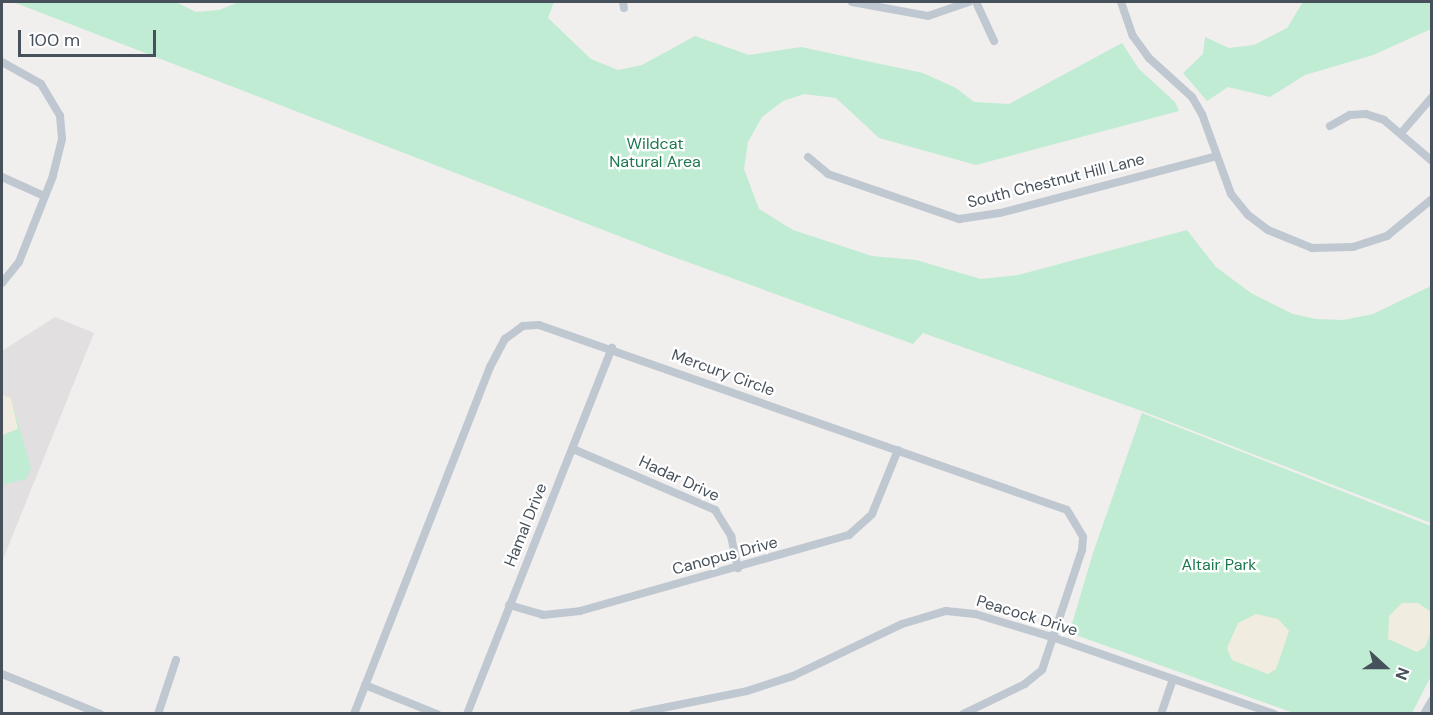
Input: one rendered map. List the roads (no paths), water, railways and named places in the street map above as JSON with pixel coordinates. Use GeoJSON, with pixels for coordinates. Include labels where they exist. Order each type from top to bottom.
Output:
{"type":"FeatureCollection","features":[{"type":"Feature","properties":{"kind":"street"},"geometry":{"type":"LineString","coordinates":[[852,2],[928,16],[969,2]]}},
{"type":"Feature","properties":{"kind":"street"},"geometry":{"type":"LineString","coordinates":[[975,2],[994,40]]}},
{"type":"Feature","properties":{"kind":"street"},"geometry":{"type":"LineString","coordinates":[[1121,2],[1132,36],[1149,58],[1192,97],[1202,114],[1214,157],[1231,194],[1248,215],[1268,230],[1312,248],[1353,246],[1387,236],[1405,225],[1431,199]]}},
{"type":"Feature","properties":{"kind":"street"},"geometry":{"type":"LineString","coordinates":[[2,62],[41,84],[60,116],[59,156],[19,262],[2,283]]}},
{"type":"Feature","properties":{"kind":"street"},"geometry":{"type":"LineString","coordinates":[[1402,132],[1431,97]]}},
{"type":"Feature","properties":{"kind":"street"},"geometry":{"type":"LineString","coordinates":[[1330,126],[1350,115],[1366,114],[1402,132],[1431,161]]}},
{"type":"Feature","properties":{"kind":"street","name":"South Chestnut Hill Lane"},"geometry":{"type":"LineString","coordinates":[[808,157],[828,174],[959,219],[1000,213],[1214,157]]}},
{"type":"Feature","properties":{"kind":"street"},"geometry":{"type":"LineString","coordinates":[[2,177],[44,196]]}},
{"type":"Feature","properties":{"kind":"street","name":"Mercury Circle"},"geometry":{"type":"LineString","coordinates":[[354,714],[505,339],[523,326],[539,325],[612,348],[1067,510],[1083,537],[1082,550],[1055,638],[1042,670],[1025,684],[963,714]]}},
{"type":"Feature","properties":{"kind":"street","name":"Hamal Drive"},"geometry":{"type":"LineString","coordinates":[[467,714],[612,348]]}},
{"type":"Feature","properties":{"kind":"street","name":"Hadar Drive"},"geometry":{"type":"LineString","coordinates":[[573,449],[715,510],[731,536],[738,568]]}},
{"type":"Feature","properties":{"kind":"street","name":"Canopus Drive"},"geometry":{"type":"LineString","coordinates":[[509,605],[527,612],[561,615],[849,536],[872,514],[898,450]]}},
{"type":"Feature","properties":{"kind":"street","name":"Peacock Drive"},"geometry":{"type":"LineString","coordinates":[[633,714],[747,691],[793,676],[902,624],[946,611],[975,614],[1055,638],[1274,714]]}},
{"type":"Feature","properties":{"kind":"street"},"geometry":{"type":"LineString","coordinates":[[158,714],[176,660]]}},
{"type":"Feature","properties":{"kind":"street"},"geometry":{"type":"LineString","coordinates":[[2,674],[100,714]]}},
{"type":"Feature","properties":{"kind":"street"},"geometry":{"type":"LineString","coordinates":[[1161,714],[1173,679]]}},
{"type":"Feature","properties":{"kind":"street"},"geometry":{"type":"LineString","coordinates":[[365,685],[437,714]]}},
{"type":"Feature","properties":{"kind":"street"},"geometry":{"type":"LineString","coordinates":[[1424,714],[1431,700]]}},
{"type":"Feature","properties":{"kind":"park label","name":"Wildcat Natural Area"},"geometry":{"type":"Point","coordinates":[655,153]}},
{"type":"Feature","properties":{"kind":"park label","name":"Altair Park"},"geometry":{"type":"Point","coordinates":[1219,565]}}]}
